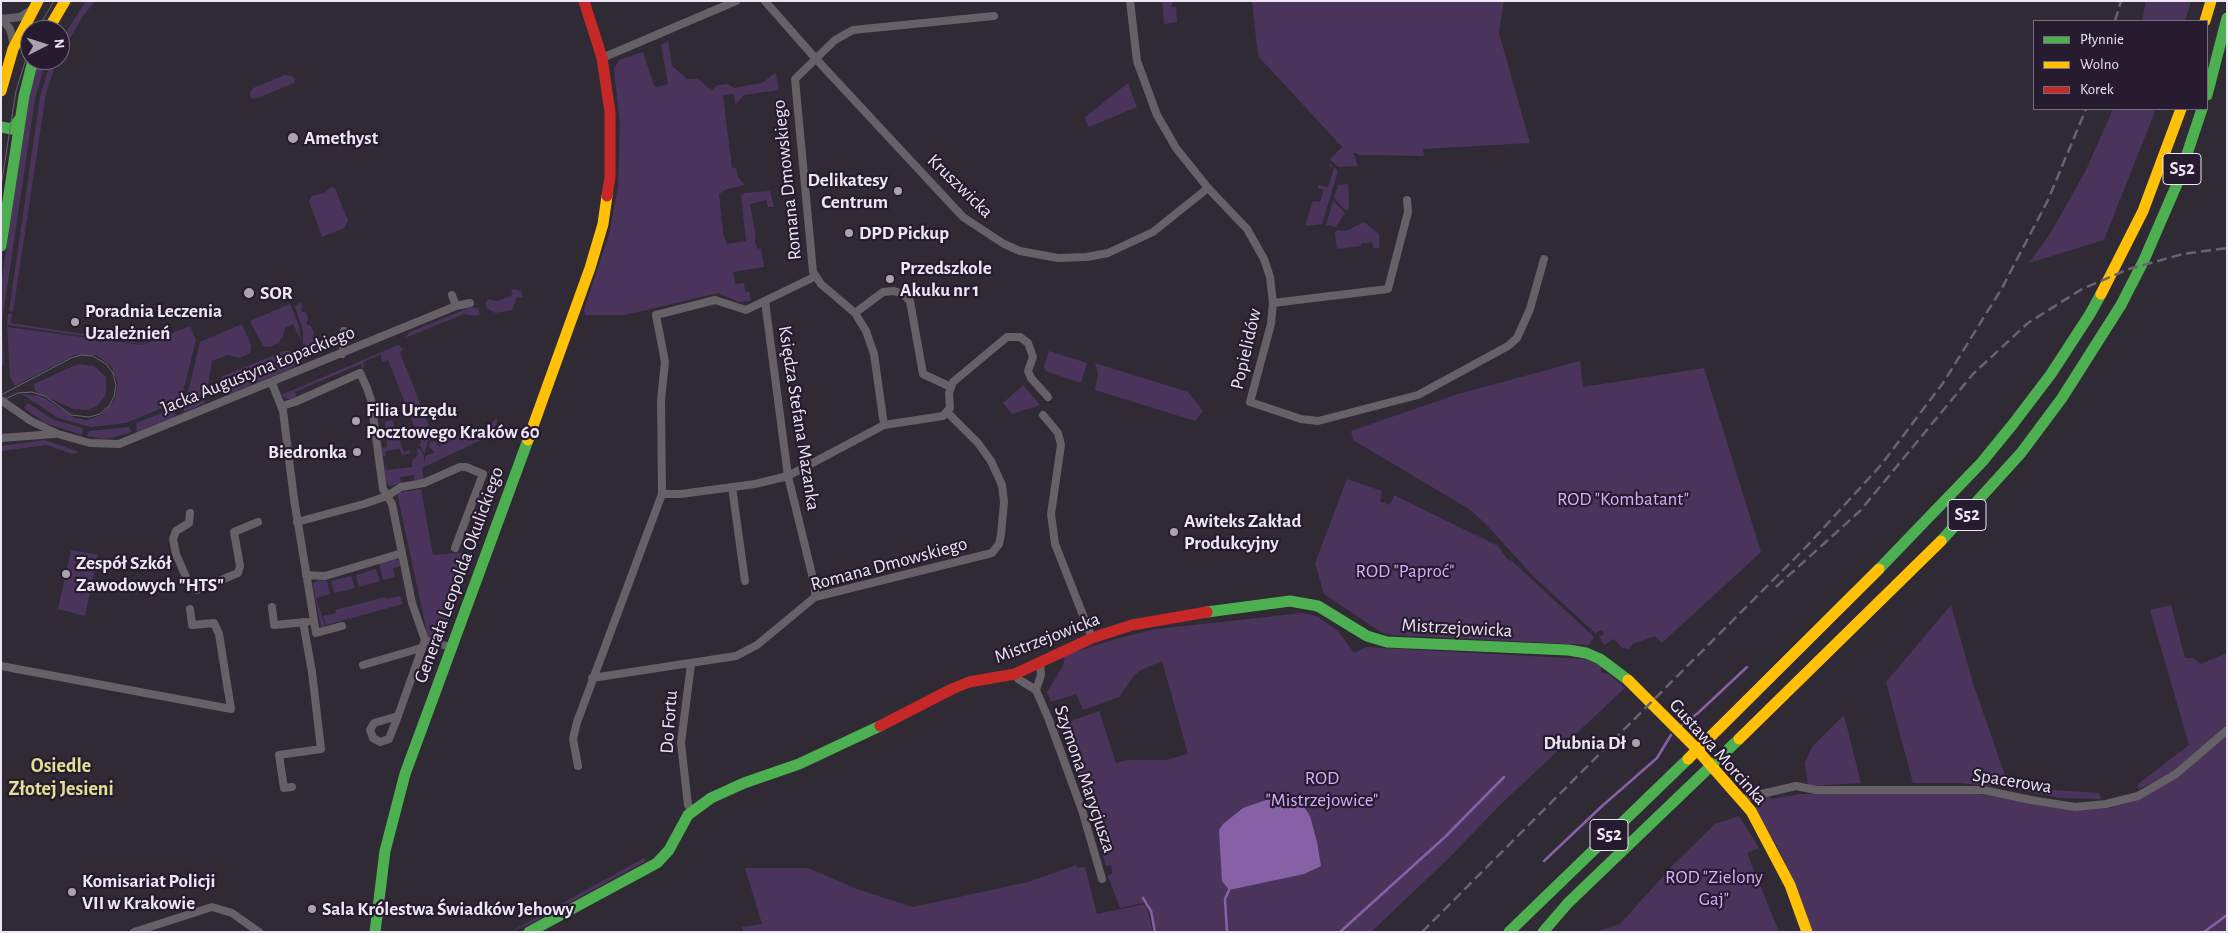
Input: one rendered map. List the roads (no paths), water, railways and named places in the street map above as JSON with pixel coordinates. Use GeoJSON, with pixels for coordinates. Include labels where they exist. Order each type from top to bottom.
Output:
{"type":"FeatureCollection","features":[{"type":"Feature","properties":{"kind":"main road"},"geometry":{"type":"LineString","coordinates":[[54,20],[65,1]]}},
{"type":"Feature","properties":{"kind":"main road","name":"Generała Leopolda Okulickiego"},"geometry":{"type":"LineString","coordinates":[[375,932],[382,866],[395,808],[411,757],[564,342],[599,240],[608,190],[612,144],[610,112],[602,58],[584,1]]}},
{"type":"Feature","properties":{"kind":"main road"},"geometry":{"type":"LineString","coordinates":[[2205,20],[2211,1]]}},
{"type":"Feature","properties":{"kind":"main road"},"geometry":{"type":"LineString","coordinates":[[1,91],[13,50],[36,4]]}},
{"type":"Feature","properties":{"kind":"main road"},"geometry":{"type":"LineString","coordinates":[[2208,91],[2227,18]]}},
{"type":"Feature","properties":{"kind":"main road"},"geometry":{"type":"LineString","coordinates":[[1,246],[20,116],[30,70]]}},
{"type":"Feature","properties":{"kind":"main road","name":"S52"},"geometry":{"type":"LineString","coordinates":[[1509,932],[1690,757],[1902,547],[1975,469],[2051,374],[2090,314],[2128,240],[2159,172],[2181,110]]}},
{"type":"Feature","properties":{"kind":"main road","name":"S52"},"geometry":{"type":"LineString","coordinates":[[1543,932],[1568,903],[1717,761],[1955,527],[1994,486],[2057,405],[2120,305],[2158,228],[2177,184],[2202,110]]}},
{"type":"Feature","properties":{"kind":"main road"},"geometry":{"type":"LineString","coordinates":[[1,127],[8,130],[13,128],[20,116]]}},
{"type":"Feature","properties":{"kind":"main road","name":"Mistrzejowicka"},"geometry":{"type":"LineString","coordinates":[[528,932],[657,863],[669,850],[682,824],[692,811],[723,792],[808,760],[887,724],[952,689],[969,682],[1015,674],[1092,638],[1132,625],[1172,616],[1266,602],[1296,601],[1318,606],[1367,636],[1387,642],[1581,652],[1600,659],[1631,682]]}},
{"type":"Feature","properties":{"kind":"main road","name":"Gustawa Morcinka"},"geometry":{"type":"LineString","coordinates":[[1631,682],[1693,745],[1751,811],[1780,864],[1807,932]]}},
{"type":"Feature","properties":{"kind":"street"},"geometry":{"type":"LineString","coordinates":[[602,58],[736,1]]}},
{"type":"Feature","properties":{"kind":"street","name":"Kruszwicka"},"geometry":{"type":"LineString","coordinates":[[766,1],[816,59],[963,217],[1004,244],[1020,251],[1058,258],[1087,257],[1108,252],[1153,232],[1208,188]]}},
{"type":"Feature","properties":{"kind":"street","name":"Popielidów"},"geometry":{"type":"LineString","coordinates":[[1130,1],[1137,61],[1152,105],[1176,148],[1208,188],[1235,215],[1256,244],[1270,277],[1273,303],[1268,339],[1250,402],[1301,419],[1328,420],[1409,399],[1508,346],[1517,338],[1525,324],[1544,259]]}},
{"type":"Feature","properties":{"kind":"street"},"geometry":{"type":"LineString","coordinates":[[1,19],[20,17],[36,4]]}},
{"type":"Feature","properties":{"kind":"street","name":"Romana Dmowskiego"},"geometry":{"type":"LineString","coordinates":[[884,425],[874,354],[866,331],[855,313],[814,277],[795,92],[796,76],[835,40],[853,30],[994,16]]}},
{"type":"Feature","properties":{"kind":"street"},"geometry":{"type":"LineString","coordinates":[[1,19],[12,34],[13,50]]}},
{"type":"Feature","properties":{"kind":"street"},"geometry":{"type":"LineString","coordinates":[[1273,303],[1388,289],[1408,212],[1407,200]]}},
{"type":"Feature","properties":{"kind":"street","name":"Romana Dmowskiego"},"geometry":{"type":"LineString","coordinates":[[662,494],[661,400],[665,362],[656,315],[715,300],[746,310],[814,277]]}},
{"type":"Feature","properties":{"kind":"street"},"geometry":{"type":"LineString","coordinates":[[855,313],[883,292],[894,291],[903,294],[910,301],[923,374],[951,387]]}},
{"type":"Feature","properties":{"kind":"street"},"geometry":{"type":"LineString","coordinates":[[452,295],[456,306]]}},
{"type":"Feature","properties":{"kind":"street","name":"Księdza Stefana Mazanka"},"geometry":{"type":"LineString","coordinates":[[765,301],[788,476],[815,587],[814,597]]}},
{"type":"Feature","properties":{"kind":"street","name":"Jacka Augustyna Łopackiego"},"geometry":{"type":"LineString","coordinates":[[1,400],[31,421],[58,434],[90,443],[119,444],[272,383],[456,306],[470,303]]}},
{"type":"Feature","properties":{"kind":"street"},"geometry":{"type":"LineString","coordinates":[[342,354],[345,342],[344,331]]}},
{"type":"Feature","properties":{"kind":"street"},"geometry":{"type":"LineString","coordinates":[[578,766],[573,739],[592,678],[662,494],[681,494],[732,487],[788,476],[884,425],[943,416],[948,413],[951,387],[956,378],[1001,340],[1013,336],[1028,343],[1033,357],[1028,371],[1031,378],[1048,397]]}},
{"type":"Feature","properties":{"kind":"street"},"geometry":{"type":"LineString","coordinates":[[282,406],[360,374],[371,400],[383,489],[392,504],[412,603],[425,640],[398,716]]}},
{"type":"Feature","properties":{"kind":"street"},"geometry":{"type":"LineString","coordinates":[[272,383],[282,406],[316,633],[342,626]]}},
{"type":"Feature","properties":{"kind":"street","name":"Romana Dmowskiego"},"geometry":{"type":"LineString","coordinates":[[592,678],[691,664],[744,653],[814,597],[992,552],[999,544],[1004,511],[1002,485],[991,461],[978,444],[948,413]]}},
{"type":"Feature","properties":{"kind":"street"},"geometry":{"type":"LineString","coordinates":[[1044,415],[1058,433],[1061,445],[1051,514],[1055,544],[1092,638]]}},
{"type":"Feature","properties":{"kind":"street","name":"Jacka Augustyna Łopackiego"},"geometry":{"type":"LineString","coordinates":[[1,438],[58,434]]}},
{"type":"Feature","properties":{"kind":"street"},"geometry":{"type":"LineString","coordinates":[[298,522],[387,496],[399,487],[424,483],[461,467],[483,474],[455,548]]}},
{"type":"Feature","properties":{"kind":"street"},"geometry":{"type":"LineString","coordinates":[[732,487],[745,581]]}},
{"type":"Feature","properties":{"kind":"street"},"geometry":{"type":"LineString","coordinates":[[190,513],[188,525],[176,531],[174,539],[176,554],[189,584],[198,590],[238,573],[240,566],[234,532],[258,522]]}},
{"type":"Feature","properties":{"kind":"street"},"geometry":{"type":"LineString","coordinates":[[306,576],[325,576],[402,553]]}},
{"type":"Feature","properties":{"kind":"street"},"geometry":{"type":"LineString","coordinates":[[272,607],[274,625],[314,621]]}},
{"type":"Feature","properties":{"kind":"street"},"geometry":{"type":"LineString","coordinates":[[1,666],[232,710],[219,634],[214,623],[192,625],[190,609]]}},
{"type":"Feature","properties":{"kind":"street"},"geometry":{"type":"LineString","coordinates":[[292,787],[284,788],[279,755],[321,750],[313,678],[303,622]]}},
{"type":"Feature","properties":{"kind":"street"},"geometry":{"type":"LineString","coordinates":[[425,640],[451,647]]}},
{"type":"Feature","properties":{"kind":"street"},"geometry":{"type":"LineString","coordinates":[[363,665],[421,648]]}},
{"type":"Feature","properties":{"kind":"street","name":"Szymona Marycjusza"},"geometry":{"type":"LineString","coordinates":[[1036,690],[1041,675],[1040,663]]}},
{"type":"Feature","properties":{"kind":"street","name":"Do Fortu"},"geometry":{"type":"LineString","coordinates":[[691,664],[681,744],[688,805],[692,811]]}},
{"type":"Feature","properties":{"kind":"street","name":"Szymona Marycjusza"},"geometry":{"type":"LineString","coordinates":[[1015,674],[1018,679],[1036,690],[1082,810],[1102,879]]}},
{"type":"Feature","properties":{"kind":"street","name":"Spacerowa"},"geometry":{"type":"LineString","coordinates":[[1740,799],[1796,786],[1816,790],[1984,790],[2075,807],[2106,804],[2138,796],[2176,774],[2227,730]]}},
{"type":"Feature","properties":{"kind":"street"},"geometry":{"type":"LineString","coordinates":[[134,932],[212,907],[232,913],[259,932]]}},
{"type":"Feature","properties":{"kind":"waterway"},"geometry":{"type":"LineString","coordinates":[[1682,725],[1698,713],[1747,667]]}},
{"type":"Feature","properties":{"kind":"waterway"},"geometry":{"type":"LineString","coordinates":[[1544,861],[1601,807],[1657,758],[1671,735]]}},
{"type":"Feature","properties":{"kind":"waterway"},"geometry":{"type":"LineString","coordinates":[[1340,932],[1445,837],[1504,777]]}},
{"type":"Feature","properties":{"kind":"waterway"},"geometry":{"type":"LineString","coordinates":[[1227,932],[1225,899],[1229,890]]}},
{"type":"Feature","properties":{"kind":"waterway"},"geometry":{"type":"LineString","coordinates":[[1143,898],[1151,911],[1155,932]]}},
{"type":"Feature","properties":{"kind":"waterway"},"geometry":{"type":"LineString","coordinates":[[2204,932],[2227,915]]}},
{"type":"Feature","properties":{"kind":"tram line"},"geometry":{"type":"LineString","coordinates":[[43,20],[54,1]]}},
{"type":"Feature","properties":{"kind":"tram line"},"geometry":{"type":"LineString","coordinates":[[1,186],[16,91],[23,70]]}},
{"type":"Feature","properties":{"kind":"tram line"},"geometry":{"type":"LineString","coordinates":[[1,395],[71,358],[81,355],[93,356],[106,364],[113,373],[116,385],[114,397],[109,406],[100,414],[89,417],[71,415],[45,396],[32,392],[18,393],[1,401]]}},
{"type":"Feature","properties":{"kind":"railway"},"geometry":{"type":"LineString","coordinates":[[2115,20],[2121,1]]}},
{"type":"Feature","properties":{"kind":"railway"},"geometry":{"type":"LineString","coordinates":[[1422,932],[1807,546],[1881,465],[1943,383],[2002,288],[2048,200],[2086,110]]}},
{"type":"Feature","properties":{"kind":"railway"},"geometry":{"type":"LineString","coordinates":[[1776,587],[1860,511],[1973,374],[2028,323],[2082,289],[2129,269],[2183,254],[2227,248]]}},
{"type":"Feature","properties":{"kind":"place","name":"Amethyst"},"geometry":{"type":"Point","coordinates":[293,138]}},
{"type":"Feature","properties":{"kind":"place","name":"Delikatesy Centrum"},"geometry":{"type":"Point","coordinates":[898,191]}},
{"type":"Feature","properties":{"kind":"place","name":"DPD Pickup"},"geometry":{"type":"Point","coordinates":[849,233]}},
{"type":"Feature","properties":{"kind":"place","name":"Przedszkole Akuku nr 1"},"geometry":{"type":"Point","coordinates":[890,279]}},
{"type":"Feature","properties":{"kind":"place","name":"SOR"},"geometry":{"type":"Point","coordinates":[249,293]}},
{"type":"Feature","properties":{"kind":"place","name":"Poradnia Leczenia Uzależnień"},"geometry":{"type":"Point","coordinates":[75,322]}},
{"type":"Feature","properties":{"kind":"place","name":"Filia Urzędu Pocztowego Kraków 60"},"geometry":{"type":"Point","coordinates":[356,421]}},
{"type":"Feature","properties":{"kind":"place","name":"Biedronka"},"geometry":{"type":"Point","coordinates":[357,452]}},
{"type":"Feature","properties":{"kind":"place","name":"Awiteks Zakład Produkcyjny"},"geometry":{"type":"Point","coordinates":[1174,532]}},
{"type":"Feature","properties":{"kind":"place","name":"Zespół Szkół Zawodowych \"HTS\""},"geometry":{"type":"Point","coordinates":[66,574]}},
{"type":"Feature","properties":{"kind":"place","name":"Dłubnia Dł"},"geometry":{"type":"Point","coordinates":[1636,743]}},
{"type":"Feature","properties":{"kind":"place","name":"Komisariat Policji VII w Krakowie"},"geometry":{"type":"Point","coordinates":[72,892]}},
{"type":"Feature","properties":{"kind":"place","name":"Sala Królestwa Świadków Jehowy"},"geometry":{"type":"Point","coordinates":[312,909]}},
{"type":"Feature","properties":{"kind":"district","name":"Osiedle Złotej Jesieni"},"geometry":{"type":"Point","coordinates":[61,778]}},
{"type":"Feature","properties":{"kind":"park label","name":"ROD \"Kombatant\""},"geometry":{"type":"Point","coordinates":[1623,499]}},
{"type":"Feature","properties":{"kind":"park label","name":"ROD \"Paproć\""},"geometry":{"type":"Point","coordinates":[1405,571]}},
{"type":"Feature","properties":{"kind":"park label","name":"ROD \"Mistrzejowice\""},"geometry":{"type":"Point","coordinates":[1322,789]}},
{"type":"Feature","properties":{"kind":"park label","name":"ROD \"Zielony Gaj\""},"geometry":{"type":"Point","coordinates":[1714,888]}}]}
